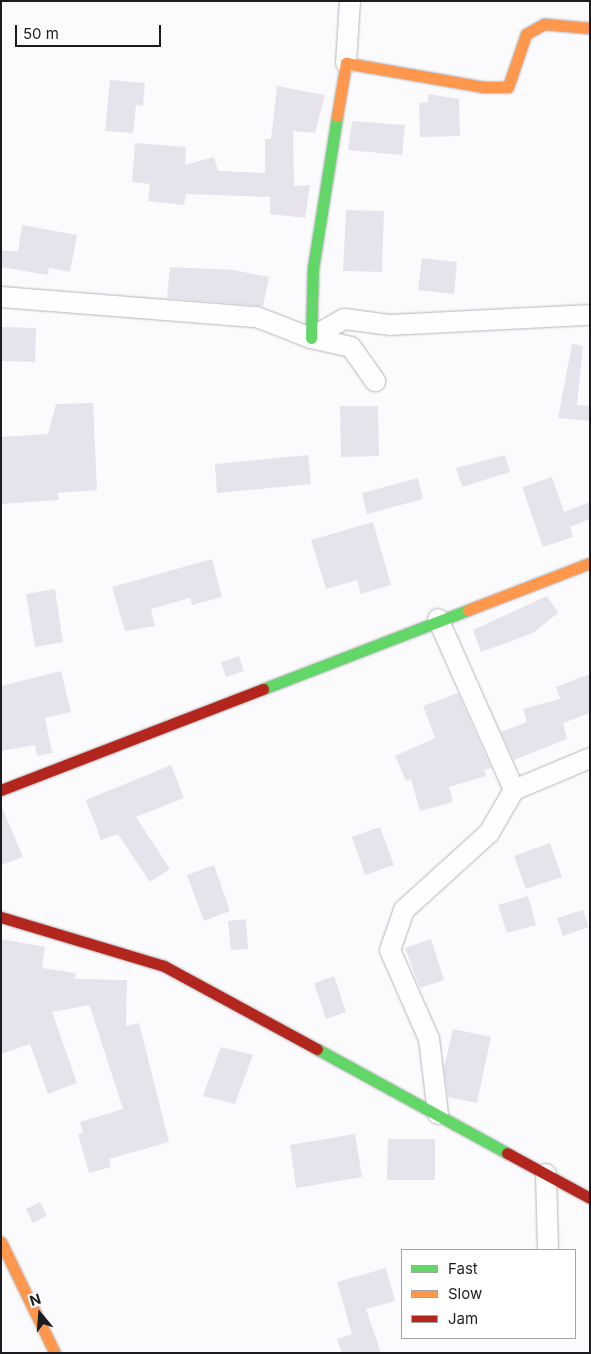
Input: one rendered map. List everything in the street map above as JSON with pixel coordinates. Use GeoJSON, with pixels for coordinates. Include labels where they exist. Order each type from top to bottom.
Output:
{"type":"FeatureCollection","features":[{"type":"Feature","properties":{"kind":"street"},"geometry":{"type":"LineString","coordinates":[[311,338],[313,268],[346,62],[350,1]]}},
{"type":"Feature","properties":{"kind":"street"},"geometry":{"type":"LineString","coordinates":[[346,62],[483,87],[508,87],[526,34],[544,24],[590,28]]}},
{"type":"Feature","properties":{"kind":"street"},"geometry":{"type":"LineString","coordinates":[[1,297],[257,317],[311,338],[350,347],[375,381]]}},
{"type":"Feature","properties":{"kind":"street"},"geometry":{"type":"LineString","coordinates":[[311,338],[344,319],[399,325],[590,315]]}},
{"type":"Feature","properties":{"kind":"street"},"geometry":{"type":"LineString","coordinates":[[1,790],[438,619],[590,563]]}},
{"type":"Feature","properties":{"kind":"street"},"geometry":{"type":"LineString","coordinates":[[438,619],[514,790]]}},
{"type":"Feature","properties":{"kind":"street"},"geometry":{"type":"LineString","coordinates":[[438,1114],[429,1039],[390,950],[404,910],[489,833],[514,790],[590,758]]}},
{"type":"Feature","properties":{"kind":"street"},"geometry":{"type":"LineString","coordinates":[[1,917],[164,966],[590,1198]]}},
{"type":"Feature","properties":{"kind":"street"},"geometry":{"type":"LineString","coordinates":[[546,1174],[548,1249]]}},
{"type":"Feature","properties":{"kind":"street"},"geometry":{"type":"LineString","coordinates":[[1,1242],[55,1353]]}},
{"type":"Feature","properties":{"kind":"building"},"geometry":{"type":"Polygon","coordinates":[[[110,80],[145,83],[143,106],[136,105],[133,133],[105,131],[110,80]]]}},
{"type":"Feature","properties":{"kind":"building"},"geometry":{"type":"Polygon","coordinates":[[[277,86],[325,95],[315,133],[293,131],[294,186],[310,185],[305,218],[270,214],[270,197],[186,194],[184,205],[148,201],[150,184],[132,182],[135,143],[186,147],[185,165],[214,157],[218,171],[265,173],[265,139],[271,139],[277,86]]]}},
{"type":"Feature","properties":{"kind":"building"},"geometry":{"type":"Polygon","coordinates":[[[428,94],[459,99],[460,136],[420,137],[419,103],[428,102],[428,94]]]}},
{"type":"Feature","properties":{"kind":"building"},"geometry":{"type":"Polygon","coordinates":[[[352,121],[405,125],[402,155],[348,150],[352,121]]]}},
{"type":"Feature","properties":{"kind":"building"},"geometry":{"type":"Polygon","coordinates":[[[346,210],[384,211],[382,272],[343,271],[346,210]]]}},
{"type":"Feature","properties":{"kind":"building"},"geometry":{"type":"Polygon","coordinates":[[[22,225],[77,235],[70,272],[49,268],[48,275],[1,267],[1,251],[18,251],[22,225]]]}},
{"type":"Feature","properties":{"kind":"building"},"geometry":{"type":"Polygon","coordinates":[[[422,258],[457,262],[454,294],[418,290],[422,258]]]}},
{"type":"Feature","properties":{"kind":"building"},"geometry":{"type":"Polygon","coordinates":[[[170,267],[234,270],[269,277],[263,306],[167,298],[170,267]]]}},
{"type":"Feature","properties":{"kind":"building"},"geometry":{"type":"Polygon","coordinates":[[[1,327],[36,328],[35,362],[1,361],[1,327]]]}},
{"type":"Feature","properties":{"kind":"building"},"geometry":{"type":"Polygon","coordinates":[[[572,344],[583,346],[577,405],[590,406],[590,421],[558,418],[572,344]]]}},
{"type":"Feature","properties":{"kind":"building"},"geometry":{"type":"Polygon","coordinates":[[[93,403],[97,490],[58,493],[59,500],[1,504],[1,437],[48,434],[56,404],[93,403]]]}},
{"type":"Feature","properties":{"kind":"building"},"geometry":{"type":"Polygon","coordinates":[[[340,406],[378,406],[379,456],[341,457],[340,406]]]}},
{"type":"Feature","properties":{"kind":"building"},"geometry":{"type":"Polygon","coordinates":[[[308,455],[311,484],[217,493],[215,464],[308,455]]]}},
{"type":"Feature","properties":{"kind":"building"},"geometry":{"type":"Polygon","coordinates":[[[505,455],[510,472],[462,487],[456,468],[505,455]]]}},
{"type":"Feature","properties":{"kind":"building"},"geometry":{"type":"Polygon","coordinates":[[[552,477],[564,512],[590,502],[590,519],[570,527],[573,537],[543,547],[522,487],[552,477]]]}},
{"type":"Feature","properties":{"kind":"building"},"geometry":{"type":"Polygon","coordinates":[[[418,478],[423,499],[367,514],[362,493],[418,478]]]}},
{"type":"Feature","properties":{"kind":"building"},"geometry":{"type":"Polygon","coordinates":[[[373,522],[391,585],[361,594],[357,580],[326,589],[311,540],[373,522]]]}},
{"type":"Feature","properties":{"kind":"building"},"geometry":{"type":"Polygon","coordinates":[[[212,559],[222,597],[192,605],[190,598],[151,609],[155,626],[125,631],[112,587],[212,559]]]}},
{"type":"Feature","properties":{"kind":"building"},"geometry":{"type":"Polygon","coordinates":[[[55,589],[63,642],[35,647],[26,594],[55,589]]]}},
{"type":"Feature","properties":{"kind":"building"},"geometry":{"type":"Polygon","coordinates":[[[547,596],[558,613],[533,633],[481,652],[473,630],[547,596]]]}},
{"type":"Feature","properties":{"kind":"building"},"geometry":{"type":"Polygon","coordinates":[[[239,656],[244,671],[226,677],[221,662],[239,656]]]}},
{"type":"Feature","properties":{"kind":"building"},"geometry":{"type":"Polygon","coordinates":[[[61,671],[71,712],[45,718],[52,753],[37,756],[35,745],[1,751],[1,686],[61,671]]]}},
{"type":"Feature","properties":{"kind":"building"},"geometry":{"type":"Polygon","coordinates":[[[590,674],[590,713],[563,723],[567,739],[514,760],[501,732],[527,722],[523,709],[560,699],[556,687],[590,674]]]}},
{"type":"Feature","properties":{"kind":"building"},"geometry":{"type":"Polygon","coordinates":[[[458,693],[491,768],[484,770],[486,776],[449,787],[453,802],[420,811],[411,779],[406,781],[395,756],[435,738],[423,706],[458,693]]]}},
{"type":"Feature","properties":{"kind":"building"},"geometry":{"type":"Polygon","coordinates":[[[171,765],[184,798],[136,817],[170,869],[150,882],[118,834],[101,840],[86,800],[171,765]]]}},
{"type":"Feature","properties":{"kind":"building"},"geometry":{"type":"Polygon","coordinates":[[[1,805],[23,857],[1,865],[1,805]]]}},
{"type":"Feature","properties":{"kind":"building"},"geometry":{"type":"Polygon","coordinates":[[[380,827],[394,865],[365,875],[352,837],[380,827]]]}},
{"type":"Feature","properties":{"kind":"building"},"geometry":{"type":"Polygon","coordinates":[[[550,843],[562,877],[526,889],[514,856],[550,843]]]}},
{"type":"Feature","properties":{"kind":"building"},"geometry":{"type":"Polygon","coordinates":[[[214,865],[230,911],[204,921],[187,875],[214,865]]]}},
{"type":"Feature","properties":{"kind":"building"},"geometry":{"type":"Polygon","coordinates":[[[528,896],[536,925],[507,933],[498,905],[528,896]]]}},
{"type":"Feature","properties":{"kind":"building"},"geometry":{"type":"Polygon","coordinates":[[[583,910],[589,927],[563,936],[557,918],[583,910]]]}},
{"type":"Feature","properties":{"kind":"building"},"geometry":{"type":"Polygon","coordinates":[[[246,919],[248,949],[231,950],[228,921],[246,919]]]}},
{"type":"Feature","properties":{"kind":"building"},"geometry":{"type":"Polygon","coordinates":[[[1,939],[45,947],[42,968],[76,973],[75,979],[127,980],[126,1026],[139,1023],[169,1142],[109,1159],[111,1167],[89,1173],[78,1134],[83,1133],[80,1122],[123,1109],[89,1005],[52,1012],[77,1083],[48,1094],[30,1044],[1,1054],[1,939]]]}},
{"type":"Feature","properties":{"kind":"building"},"geometry":{"type":"Polygon","coordinates":[[[431,939],[444,980],[420,988],[405,948],[431,939]]]}},
{"type":"Feature","properties":{"kind":"building"},"geometry":{"type":"Polygon","coordinates":[[[334,976],[346,1012],[326,1019],[314,983],[334,976]]]}},
{"type":"Feature","properties":{"kind":"building"},"geometry":{"type":"Polygon","coordinates":[[[453,1029],[491,1037],[477,1103],[448,1097],[444,1068],[453,1029]]]}},
{"type":"Feature","properties":{"kind":"building"},"geometry":{"type":"Polygon","coordinates":[[[221,1047],[253,1055],[235,1104],[203,1096],[221,1047]]]}},
{"type":"Feature","properties":{"kind":"building"},"geometry":{"type":"Polygon","coordinates":[[[355,1134],[362,1177],[296,1188],[290,1145],[355,1134]]]}},
{"type":"Feature","properties":{"kind":"building"},"geometry":{"type":"Polygon","coordinates":[[[388,1139],[435,1139],[435,1180],[387,1180],[388,1139]]]}},
{"type":"Feature","properties":{"kind":"building"},"geometry":{"type":"Polygon","coordinates":[[[40,1202],[47,1216],[33,1223],[26,1209],[40,1202]]]}},
{"type":"Feature","properties":{"kind":"building"},"geometry":{"type":"Polygon","coordinates":[[[386,1268],[395,1301],[366,1309],[381,1353],[342,1353],[337,1339],[352,1334],[337,1282],[386,1268]]]}},
{"type":"Feature","properties":{"kind":"traffic: fast"},"geometry":{"type":"LineString","coordinates":[[311,338],[313,268],[337,116]]}},
{"type":"Feature","properties":{"kind":"traffic: fast"},"geometry":{"type":"LineString","coordinates":[[263,689],[468,610]]}},
{"type":"Feature","properties":{"kind":"traffic: fast"},"geometry":{"type":"LineString","coordinates":[[317,1049],[507,1153]]}},
{"type":"Feature","properties":{"kind":"traffic: slow"},"geometry":{"type":"LineString","coordinates":[[337,116],[346,63],[483,87],[508,87],[526,34],[544,24],[590,28]]}},
{"type":"Feature","properties":{"kind":"traffic: slow"},"geometry":{"type":"LineString","coordinates":[[468,610],[590,563]]}},
{"type":"Feature","properties":{"kind":"traffic: slow"},"geometry":{"type":"LineString","coordinates":[[1,1242],[55,1353]]}},
{"type":"Feature","properties":{"kind":"traffic: jam"},"geometry":{"type":"LineString","coordinates":[[1,790],[263,689]]}},
{"type":"Feature","properties":{"kind":"traffic: jam"},"geometry":{"type":"LineString","coordinates":[[1,917],[164,966],[317,1049]]}},
{"type":"Feature","properties":{"kind":"traffic: jam"},"geometry":{"type":"LineString","coordinates":[[507,1153],[590,1198]]}}]}
